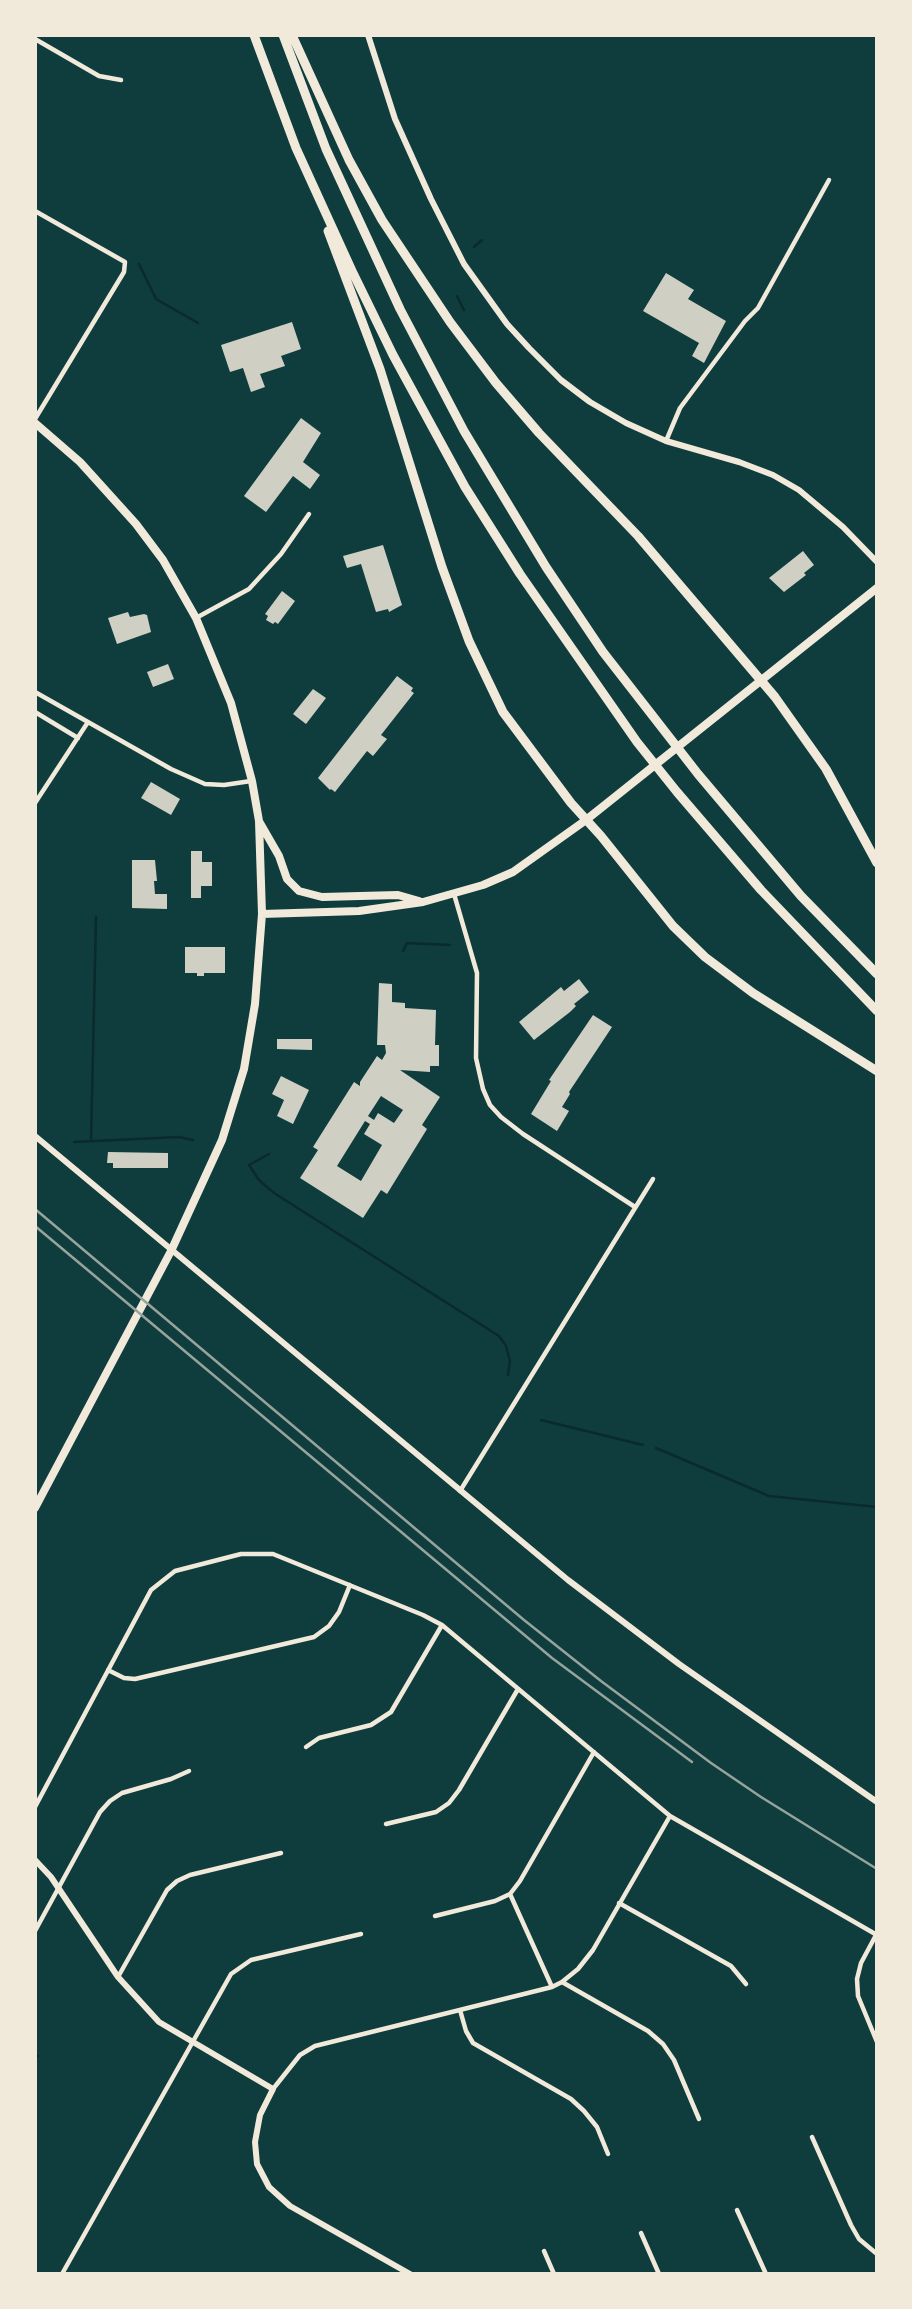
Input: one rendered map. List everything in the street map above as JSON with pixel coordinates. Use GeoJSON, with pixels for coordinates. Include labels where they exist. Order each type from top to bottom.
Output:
{"type":"FeatureCollection","features":[{"type":"Feature","properties":{"kind":"highway"},"geometry":{"type":"LineString","coordinates":[[254,35],[380,369],[442,567],[469,641],[503,712],[571,803],[673,926],[705,957],[753,993],[877,1071]]}},
{"type":"Feature","properties":{"kind":"highway"},"geometry":{"type":"LineString","coordinates":[[283,35],[337,174],[400,309],[464,431],[546,567],[603,652],[698,774],[801,896],[877,974]]}},
{"type":"Feature","properties":{"kind":"highway"},"geometry":{"type":"LineString","coordinates":[[292,35],[355,172],[382,220],[450,322],[496,383],[539,433],[638,536],[760,681],[826,769],[877,863]]}},
{"type":"Feature","properties":{"kind":"highway"},"geometry":{"type":"LineString","coordinates":[[296,148],[376,320],[465,486],[520,574],[637,742],[677,792],[761,890],[877,1012]]}},
{"type":"Feature","properties":{"kind":"main road"},"geometry":{"type":"LineString","coordinates":[[35,421],[80,462],[136,524],[163,560],[195,618],[231,703],[252,781],[259,821],[261,914],[254,1004],[236,1098],[222,1140],[171,1251],[35,1508]]}},
{"type":"Feature","properties":{"kind":"main road"},"geometry":{"type":"LineString","coordinates":[[261,914],[359,911],[423,902],[454,894],[513,872],[586,820],[877,588]]}},
{"type":"Feature","properties":{"kind":"main road"},"geometry":{"type":"LineString","coordinates":[[259,821],[279,856],[287,879],[299,891],[322,897],[398,895],[423,902]]}},
{"type":"Feature","properties":{"kind":"street"},"geometry":{"type":"LineString","coordinates":[[368,35],[395,119],[430,200],[464,264],[508,324],[561,380],[590,402],[626,423],[666,441],[738,461],[773,475],[799,490],[827,512],[877,562]]}},
{"type":"Feature","properties":{"kind":"street"},"geometry":{"type":"LineString","coordinates":[[36,41],[100,76],[121,80]]}},
{"type":"Feature","properties":{"kind":"street"},"geometry":{"type":"LineString","coordinates":[[666,441],[680,408],[745,321],[758,308],[829,180]]}},
{"type":"Feature","properties":{"kind":"street"},"geometry":{"type":"LineString","coordinates":[[35,211],[125,262],[124,272],[35,421]]}},
{"type":"Feature","properties":{"kind":"street"},"geometry":{"type":"LineString","coordinates":[[195,618],[249,589],[281,554],[309,514]]}},
{"type":"Feature","properties":{"kind":"street"},"geometry":{"type":"LineString","coordinates":[[35,692],[171,769],[205,784],[224,785],[252,781]]}},
{"type":"Feature","properties":{"kind":"street"},"geometry":{"type":"LineString","coordinates":[[35,712],[78,738]]}},
{"type":"Feature","properties":{"kind":"street"},"geometry":{"type":"LineString","coordinates":[[35,803],[88,721]]}},
{"type":"Feature","properties":{"kind":"street"},"geometry":{"type":"LineString","coordinates":[[454,894],[477,973],[476,1058],[483,1089],[491,1105],[501,1117],[523,1134],[635,1207]]}},
{"type":"Feature","properties":{"kind":"street"},"geometry":{"type":"LineString","coordinates":[[35,1136],[604,1609],[877,1802]]}},
{"type":"Feature","properties":{"kind":"street"},"geometry":{"type":"LineString","coordinates":[[459,1491],[653,1179]]}},
{"type":"Feature","properties":{"kind":"street"},"geometry":{"type":"LineString","coordinates":[[35,1807],[151,1590],[175,1571],[241,1554],[273,1554],[424,1615],[442,1625],[670,1816],[877,1935],[861,1963],[856,1979],[858,1996],[877,2042]]}},
{"type":"Feature","properties":{"kind":"street"},"geometry":{"type":"LineString","coordinates":[[108,1670],[124,1678],[135,1679],[314,1637],[329,1626],[339,1612],[350,1585]]}},
{"type":"Feature","properties":{"kind":"street"},"geometry":{"type":"LineString","coordinates":[[306,1747],[319,1738],[371,1725],[391,1712],[442,1625]]}},
{"type":"Feature","properties":{"kind":"street"},"geometry":{"type":"LineString","coordinates":[[386,1824],[436,1812],[449,1803],[518,1689]]}},
{"type":"Feature","properties":{"kind":"street"},"geometry":{"type":"LineString","coordinates":[[435,1916],[495,1902],[510,1894],[594,1752]]}},
{"type":"Feature","properties":{"kind":"street"},"geometry":{"type":"LineString","coordinates":[[35,1931],[100,1812],[110,1801],[122,1793],[189,1771]]}},
{"type":"Feature","properties":{"kind":"street"},"geometry":{"type":"LineString","coordinates":[[410,2274],[290,2206],[269,2187],[257,2164],[255,2142],[260,2115],[273,2089],[300,2055],[315,2046],[552,1987],[562,1982],[578,1969],[593,1950],[670,1816]]}},
{"type":"Feature","properties":{"kind":"street"},"geometry":{"type":"LineString","coordinates":[[118,1977],[167,1890],[177,1881],[190,1875],[281,1853]]}},
{"type":"Feature","properties":{"kind":"street"},"geometry":{"type":"LineString","coordinates":[[35,1860],[59,1889],[118,1977],[159,2022],[192,2044],[273,2089]]}},
{"type":"Feature","properties":{"kind":"street"},"geometry":{"type":"LineString","coordinates":[[510,1894],[552,1987]]}},
{"type":"Feature","properties":{"kind":"street"},"geometry":{"type":"LineString","coordinates":[[618,1903],[731,1966],[746,1984]]}},
{"type":"Feature","properties":{"kind":"street"},"geometry":{"type":"LineString","coordinates":[[62,2274],[224,1983],[240,1966],[251,1960],[361,1934]]}},
{"type":"Feature","properties":{"kind":"street"},"geometry":{"type":"LineString","coordinates":[[562,1982],[648,2031],[663,2044],[674,2060],[699,2119]]}},
{"type":"Feature","properties":{"kind":"street"},"geometry":{"type":"LineString","coordinates":[[460,2010],[466,2031],[473,2043],[571,2099],[597,2127],[608,2154]]}},
{"type":"Feature","properties":{"kind":"street"},"geometry":{"type":"LineString","coordinates":[[812,2137],[851,2225],[859,2239],[877,2254]]}},
{"type":"Feature","properties":{"kind":"street"},"geometry":{"type":"LineString","coordinates":[[737,2210],[766,2274]]}},
{"type":"Feature","properties":{"kind":"street"},"geometry":{"type":"LineString","coordinates":[[642,2233],[659,2274]]}},
{"type":"Feature","properties":{"kind":"street"},"geometry":{"type":"LineString","coordinates":[[544,2251],[554,2274]]}},
{"type":"Feature","properties":{"kind":"building"},"geometry":{"type":"Polygon","coordinates":[[[666,273],[694,290],[688,299],[726,321],[704,363],[692,356],[699,343],[643,311],[666,273]]]}},
{"type":"Feature","properties":{"kind":"building"},"geometry":{"type":"Polygon","coordinates":[[[292,322],[301,349],[281,356],[285,366],[260,374],[265,387],[251,392],[243,368],[230,372],[221,345],[292,322]]]}},
{"type":"Feature","properties":{"kind":"building"},"geometry":{"type":"Polygon","coordinates":[[[301,418],[321,433],[303,462],[320,475],[310,489],[293,476],[266,512],[244,496],[301,418]]]}},
{"type":"Feature","properties":{"kind":"building"},"geometry":{"type":"Polygon","coordinates":[[[383,545],[402,605],[389,612],[388,609],[376,612],[361,564],[347,568],[343,556],[383,545]]]}},
{"type":"Feature","properties":{"kind":"building"},"geometry":{"type":"Polygon","coordinates":[[[803,551],[814,565],[784,592],[769,578],[803,551]]]}},
{"type":"Feature","properties":{"kind":"building"},"geometry":{"type":"Polygon","coordinates":[[[282,591],[295,601],[278,624],[273,624],[266,620],[268,616],[265,614],[282,591]]]}},
{"type":"Feature","properties":{"kind":"building"},"geometry":{"type":"Polygon","coordinates":[[[128,612],[130,617],[147,615],[151,632],[117,644],[108,618],[128,612]]]}},
{"type":"Feature","properties":{"kind":"building"},"geometry":{"type":"Polygon","coordinates":[[[168,664],[174,679],[153,687],[147,672],[168,664]]]}},
{"type":"Feature","properties":{"kind":"building"},"geometry":{"type":"Polygon","coordinates":[[[397,676],[413,688],[411,691],[414,693],[381,735],[387,739],[373,756],[367,751],[335,792],[330,790],[318,778],[397,676]]]}},
{"type":"Feature","properties":{"kind":"building"},"geometry":{"type":"Polygon","coordinates":[[[313,689],[326,698],[306,724],[293,714],[313,689]]]}},
{"type":"Feature","properties":{"kind":"building"},"geometry":{"type":"Polygon","coordinates":[[[151,782],[180,799],[171,815],[141,798],[151,782]]]}},
{"type":"Feature","properties":{"kind":"building"},"geometry":{"type":"Polygon","coordinates":[[[191,851],[202,851],[202,862],[212,862],[212,886],[201,886],[201,898],[191,898],[191,851]]]}},
{"type":"Feature","properties":{"kind":"building"},"geometry":{"type":"Polygon","coordinates":[[[132,860],[155,860],[155,894],[167,894],[167,909],[132,908],[132,860]]]}},
{"type":"Feature","properties":{"kind":"building"},"geometry":{"type":"Polygon","coordinates":[[[185,947],[225,947],[225,973],[204,973],[204,976],[197,976],[197,973],[185,973],[185,947]]]}},
{"type":"Feature","properties":{"kind":"building"},"geometry":{"type":"Polygon","coordinates":[[[579,979],[589,992],[574,1004],[576,1006],[570,1012],[534,1040],[519,1022],[561,987],[564,991],[579,979]]]}},
{"type":"Feature","properties":{"kind":"building"},"geometry":{"type":"Polygon","coordinates":[[[379,983],[392,984],[392,1002],[405,1003],[405,1008],[436,1010],[435,1045],[439,1045],[439,1066],[430,1066],[430,1072],[400,1070],[440,1097],[422,1125],[427,1129],[387,1194],[381,1190],[363,1218],[300,1178],[318,1150],[313,1147],[354,1082],[360,1086],[377,1056],[382,1060],[386,1053],[385,1045],[377,1045],[379,983]],[[381,1096],[368,1116],[374,1120],[378,1113],[394,1123],[403,1110],[381,1096]],[[365,1121],[337,1166],[361,1181],[382,1145],[364,1134],[370,1124],[365,1121]]]}},
{"type":"Feature","properties":{"kind":"building"},"geometry":{"type":"Polygon","coordinates":[[[593,1015],[612,1027],[569,1092],[562,1107],[569,1111],[557,1131],[531,1114],[551,1081],[549,1080],[593,1015]]]}},
{"type":"Feature","properties":{"kind":"building"},"geometry":{"type":"Polygon","coordinates":[[[277,1039],[312,1039],[312,1050],[277,1049],[277,1039]]]}},
{"type":"Feature","properties":{"kind":"building"},"geometry":{"type":"Polygon","coordinates":[[[281,1076],[309,1090],[293,1124],[277,1116],[284,1100],[272,1094],[281,1076]]]}},
{"type":"Feature","properties":{"kind":"building"},"geometry":{"type":"Polygon","coordinates":[[[108,1152],[168,1153],[168,1168],[113,1168],[113,1163],[107,1163],[108,1152]]]}},
{"type":"Feature","properties":{"kind":"waterway"},"geometry":{"type":"LineString","coordinates":[[474,247],[482,240]]}},
{"type":"Feature","properties":{"kind":"waterway"},"geometry":{"type":"LineString","coordinates":[[139,264],[156,299],[198,323]]}},
{"type":"Feature","properties":{"kind":"waterway"},"geometry":{"type":"LineString","coordinates":[[457,296],[464,310]]}},
{"type":"Feature","properties":{"kind":"waterway"},"geometry":{"type":"LineString","coordinates":[[91,1141],[96,917]]}},
{"type":"Feature","properties":{"kind":"waterway"},"geometry":{"type":"LineString","coordinates":[[403,951],[407,943],[450,945]]}},
{"type":"Feature","properties":{"kind":"waterway"},"geometry":{"type":"LineString","coordinates":[[74,1142],[179,1137],[193,1140]]}},
{"type":"Feature","properties":{"kind":"waterway"},"geometry":{"type":"LineString","coordinates":[[269,1154],[249,1165],[259,1180],[274,1193],[499,1336],[506,1346],[510,1361],[508,1375]]}},
{"type":"Feature","properties":{"kind":"waterway"},"geometry":{"type":"LineString","coordinates":[[541,1420],[643,1445]]}},
{"type":"Feature","properties":{"kind":"waterway"},"geometry":{"type":"LineString","coordinates":[[656,1448],[769,1496],[877,1507]]}},
{"type":"Feature","properties":{"kind":"railway"},"geometry":{"type":"LineString","coordinates":[[35,1209],[524,1620],[601,1681],[711,1763],[877,1869]]}},
{"type":"Feature","properties":{"kind":"railway"},"geometry":{"type":"LineString","coordinates":[[35,1226],[552,1658],[692,1762]]}}]}
